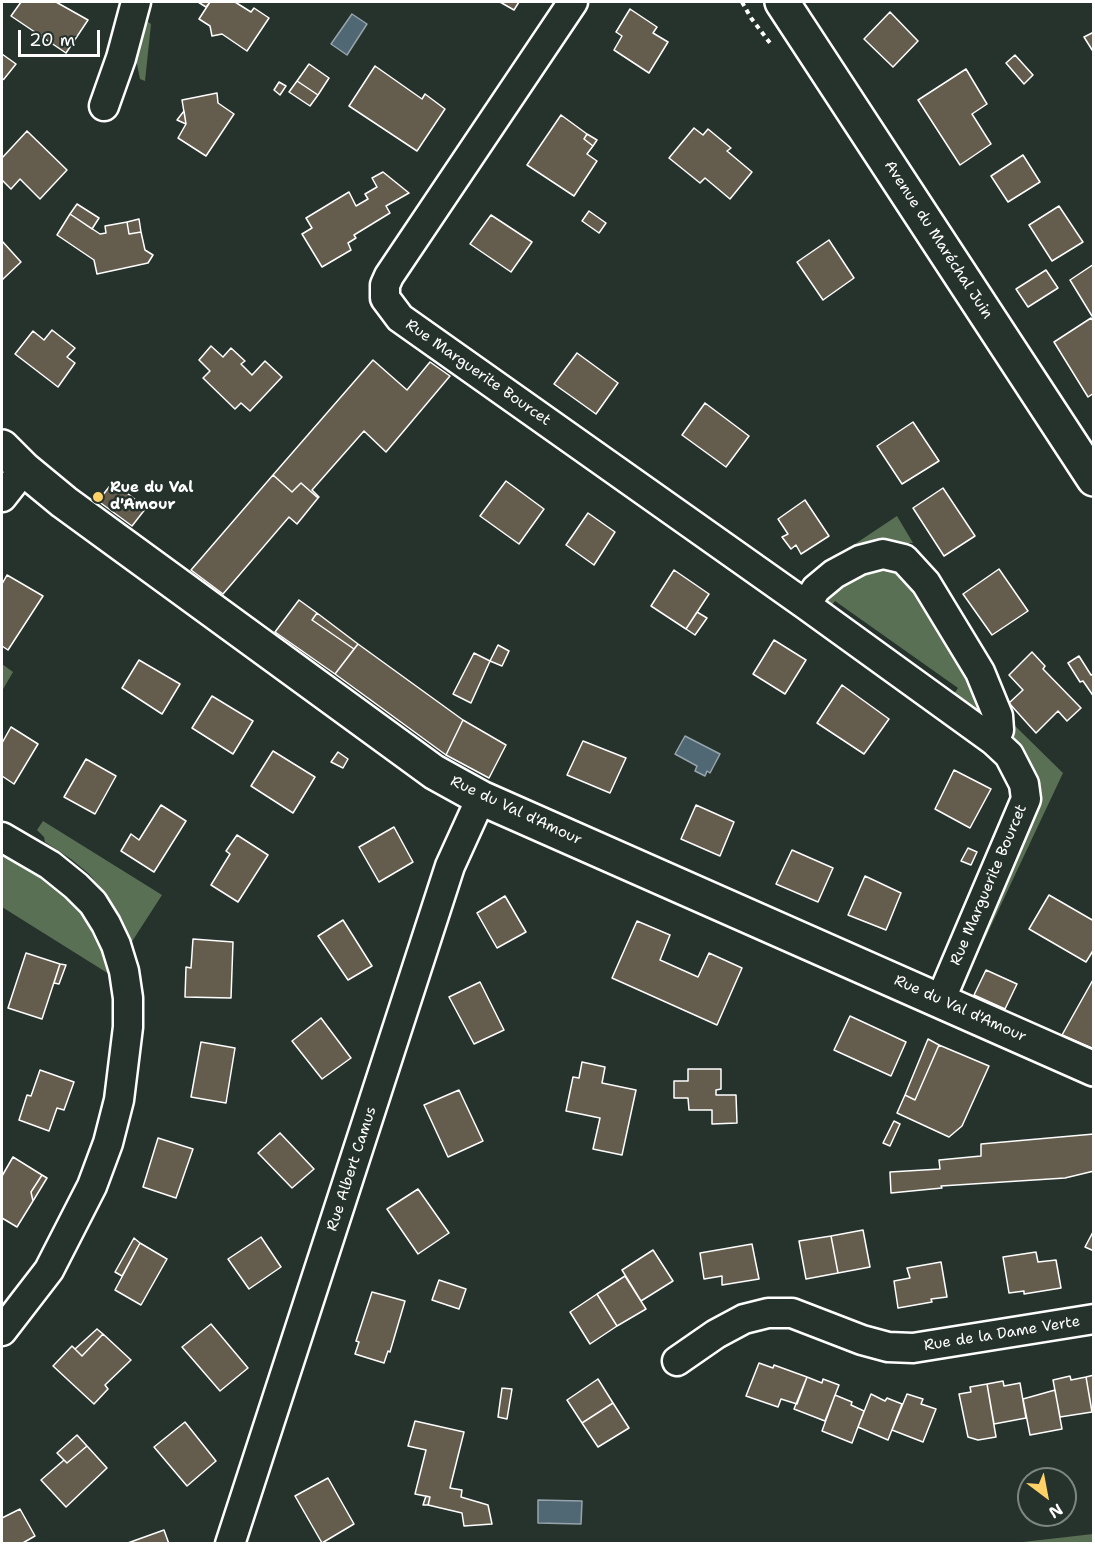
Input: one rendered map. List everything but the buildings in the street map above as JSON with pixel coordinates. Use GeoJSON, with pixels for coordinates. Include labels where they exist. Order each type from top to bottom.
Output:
{"type":"FeatureCollection","features":[{"type":"Feature","properties":{"kind":"street"},"geometry":{"type":"LineString","coordinates":[[104,106],[121,58],[136,2]]}},
{"type":"Feature","properties":{"kind":"street","name":"Rue Marguerite Bourcet"},"geometry":{"type":"LineString","coordinates":[[573,2],[389,276],[385,285],[385,298],[400,318],[806,604],[1009,754],[1024,784],[1026,800],[940,1000]]}},
{"type":"Feature","properties":{"kind":"street","name":"Avenue du Maréchal Juin"},"geometry":{"type":"LineString","coordinates":[[782,2],[1094,479]]}},
{"type":"Feature","properties":{"kind":"street"},"geometry":{"type":"LineString","coordinates":[[2,498],[13,458]]}},
{"type":"Feature","properties":{"kind":"street","name":"Rue du Val d'Amour"},"geometry":{"type":"LineString","coordinates":[[13,458],[64,502],[434,772],[481,798],[1094,1069]]}},
{"type":"Feature","properties":{"kind":"street"},"geometry":{"type":"LineString","coordinates":[[806,604],[816,588],[834,574],[860,560],[883,554],[904,559],[926,583],[980,672],[998,716],[999,730],[994,741]]}},
{"type":"Feature","properties":{"kind":"street","name":"Rue Albert Camus"},"geometry":{"type":"LineString","coordinates":[[230,1544],[450,866],[481,798]]}},
{"type":"Feature","properties":{"kind":"street"},"geometry":{"type":"LineString","coordinates":[[2,837],[50,865],[93,903],[116,945],[124,971],[128,998],[127,1036],[119,1100],[108,1143],[92,1186],[49,1270],[2,1331]]}},
{"type":"Feature","properties":{"kind":"street","name":"Rue de la Dame Verte"},"geometry":{"type":"LineString","coordinates":[[677,1361],[744,1319],[768,1313],[792,1313],[862,1340],[888,1347],[913,1348],[1094,1319]]}},
{"type":"Feature","properties":{"kind":"green space"},"geometry":{"type":"Polygon","coordinates":[[[145,20],[151,24],[145,81],[140,79],[134,49],[145,20]]]}},
{"type":"Feature","properties":{"kind":"green space"},"geometry":{"type":"Polygon","coordinates":[[[897,516],[913,543],[890,543],[813,582],[804,578],[897,516]]]}},
{"type":"Feature","properties":{"kind":"green space"},"geometry":{"type":"Polygon","coordinates":[[[897,567],[975,676],[989,721],[951,698],[958,688],[835,601],[828,610],[824,599],[855,569],[897,567]]]}},
{"type":"Feature","properties":{"kind":"green space"},"geometry":{"type":"Polygon","coordinates":[[[2,664],[13,672],[2,691],[2,664]]]}},
{"type":"Feature","properties":{"kind":"green space"},"geometry":{"type":"Polygon","coordinates":[[[1008,719],[1063,773],[973,964],[969,959],[1037,798],[1039,785],[1037,774],[1013,736],[1008,719]]]}},
{"type":"Feature","properties":{"kind":"green space"},"geometry":{"type":"Polygon","coordinates":[[[43,821],[162,895],[131,943],[122,920],[89,874],[45,842],[44,837],[37,830],[43,821]]]}},
{"type":"Feature","properties":{"kind":"green space"},"geometry":{"type":"Polygon","coordinates":[[[2,856],[17,860],[64,891],[92,923],[106,957],[109,974],[2,907],[2,856]]]}},
{"type":"Feature","properties":{"kind":"green space"},"geometry":{"type":"Polygon","coordinates":[[[1093,1534],[1093,1543],[1014,1543],[1093,1534]]]}},
{"type":"Feature","properties":{"kind":"water"},"geometry":{"type":"Polygon","coordinates":[[[352,14],[367,24],[347,55],[331,44],[352,14]]]}},
{"type":"Feature","properties":{"kind":"water"},"geometry":{"type":"Polygon","coordinates":[[[685,736],[720,754],[710,773],[707,771],[705,776],[695,771],[697,766],[675,754],[685,736]]]}},
{"type":"Feature","properties":{"kind":"water"},"geometry":{"type":"Polygon","coordinates":[[[538,1500],[582,1501],[581,1524],[538,1523],[538,1500]]]}},
{"type":"Feature","properties":{"kind":"place","name":"Rue du Val d'Amour"},"geometry":{"type":"Point","coordinates":[98,497]}}]}
